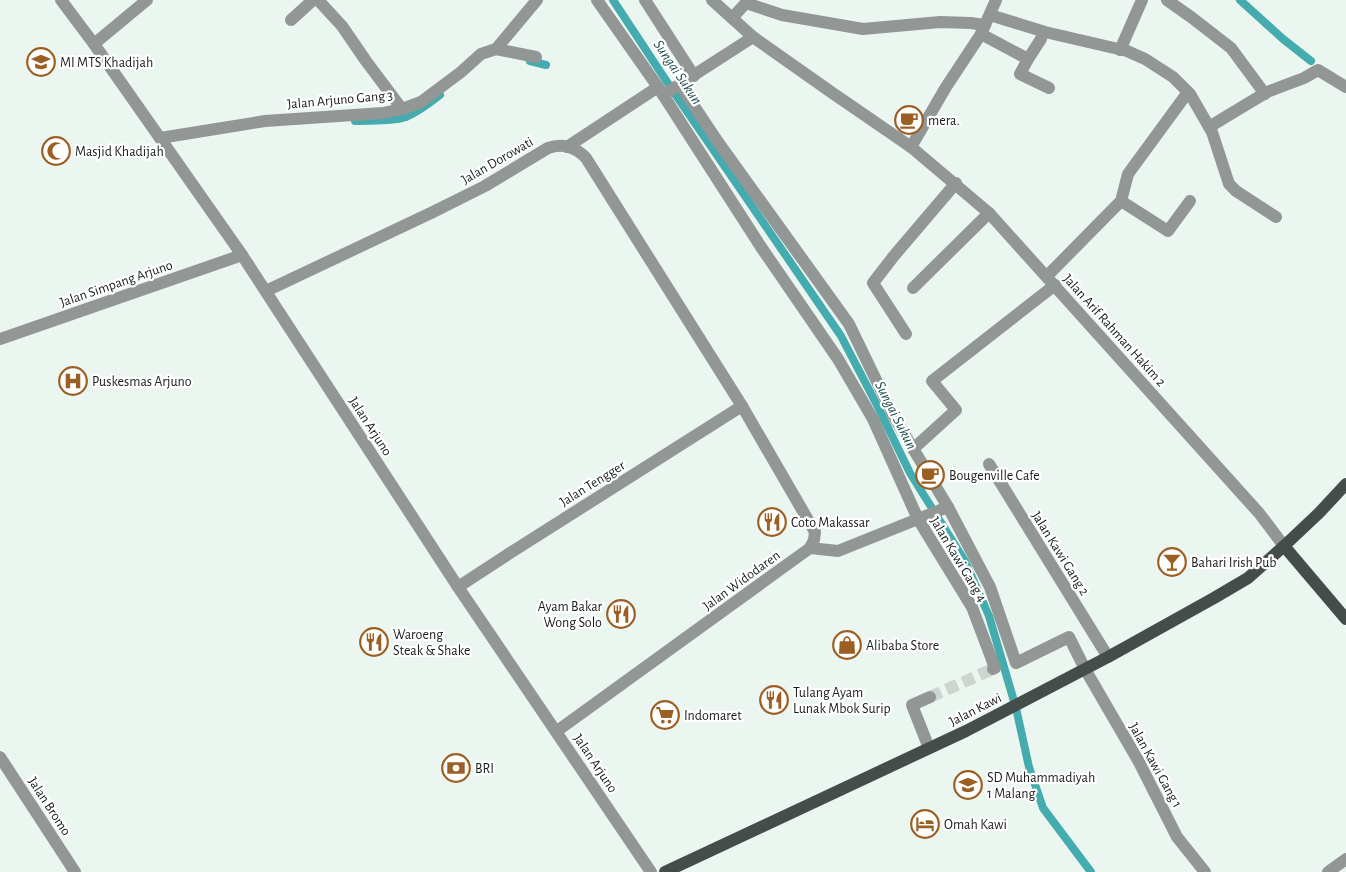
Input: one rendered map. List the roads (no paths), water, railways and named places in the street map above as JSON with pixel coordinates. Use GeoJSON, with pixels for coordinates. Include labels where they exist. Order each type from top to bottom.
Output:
{"type":"FeatureCollection","features":[{"type":"Feature","properties":{"kind":"main road","name":"Jalan Kawi"},"geometry":{"type":"LineString","coordinates":[[665,872],[966,731],[1108,657],[1248,578],[1319,513],[1346,484]]}},
{"type":"Feature","properties":{"kind":"main road"},"geometry":{"type":"LineString","coordinates":[[1284,546],[1346,619]]}},
{"type":"Feature","properties":{"kind":"street","name":"Jalan Arjuno"},"geometry":{"type":"LineString","coordinates":[[61,0],[242,255],[458,587],[651,872]]}},
{"type":"Feature","properties":{"kind":"street"},"geometry":{"type":"LineString","coordinates":[[94,44],[147,0]]}},
{"type":"Feature","properties":{"kind":"street"},"geometry":{"type":"LineString","coordinates":[[292,20],[313,0]]}},
{"type":"Feature","properties":{"kind":"street"},"geometry":{"type":"LineString","coordinates":[[318,0],[342,26],[402,109]]}},
{"type":"Feature","properties":{"kind":"street"},"geometry":{"type":"LineString","coordinates":[[536,57],[496,49],[537,0]]}},
{"type":"Feature","properties":{"kind":"street","name":"Jalan Kawi Gang 4"},"geometry":{"type":"LineString","coordinates":[[597,0],[661,91],[761,247],[838,359],[873,419],[918,519],[972,607],[995,668],[993,669]]}},
{"type":"Feature","properties":{"kind":"street"},"geometry":{"type":"LineString","coordinates":[[645,0],[694,76]]}},
{"type":"Feature","properties":{"kind":"street","name":"Jalan Arif Rahman Hakim 2"},"geometry":{"type":"LineString","coordinates":[[712,0],[753,37],[911,147],[990,213],[1259,513],[1284,546]]}},
{"type":"Feature","properties":{"kind":"street"},"geometry":{"type":"LineString","coordinates":[[911,147],[946,87],[986,25],[996,0]]}},
{"type":"Feature","properties":{"kind":"street"},"geometry":{"type":"LineString","coordinates":[[1120,50],[1142,0]]}},
{"type":"Feature","properties":{"kind":"street"},"geometry":{"type":"LineString","coordinates":[[1167,0],[1231,48],[1265,94]]}},
{"type":"Feature","properties":{"kind":"street"},"geometry":{"type":"LineString","coordinates":[[732,18],[746,3],[782,16],[863,29],[940,22],[971,23],[1045,32],[1120,50],[1145,59],[1173,77],[1190,94],[1209,127],[1229,184],[1236,191],[1276,217]]}},
{"type":"Feature","properties":{"kind":"street"},"geometry":{"type":"LineString","coordinates":[[986,25],[1028,59]]}},
{"type":"Feature","properties":{"kind":"street"},"geometry":{"type":"LineString","coordinates":[[567,146],[661,91],[680,85],[753,37]]}},
{"type":"Feature","properties":{"kind":"street"},"geometry":{"type":"LineString","coordinates":[[1041,39],[1020,74],[1048,88]]}},
{"type":"Feature","properties":{"kind":"street","name":"Jalan Arjuno Gang 3"},"geometry":{"type":"LineString","coordinates":[[160,138],[265,121],[383,113],[402,109],[421,102],[461,72],[481,54],[496,49]]}},
{"type":"Feature","properties":{"kind":"street"},"geometry":{"type":"LineString","coordinates":[[1209,127],[1265,94],[1304,78],[1318,70],[1346,87]]}},
{"type":"Feature","properties":{"kind":"street"},"geometry":{"type":"LineString","coordinates":[[567,146],[576,149],[586,158],[742,406],[812,525],[815,532],[810,548],[838,551],[948,507],[893,415],[849,324],[723,150],[680,85]]}},
{"type":"Feature","properties":{"kind":"street"},"geometry":{"type":"LineString","coordinates":[[914,449],[956,410],[932,381],[1051,280],[1121,201],[1128,174],[1188,92]]}},
{"type":"Feature","properties":{"kind":"street","name":"Jalan Dorowati"},"geometry":{"type":"LineString","coordinates":[[266,291],[485,186],[548,148],[555,145],[567,146]]}},
{"type":"Feature","properties":{"kind":"street"},"geometry":{"type":"LineString","coordinates":[[906,334],[873,283],[956,183]]}},
{"type":"Feature","properties":{"kind":"street"},"geometry":{"type":"LineString","coordinates":[[1121,201],[1168,231],[1190,201]]}},
{"type":"Feature","properties":{"kind":"street"},"geometry":{"type":"LineString","coordinates":[[913,288],[990,213]]}},
{"type":"Feature","properties":{"kind":"street","name":"Jalan Simpang Arjuno"},"geometry":{"type":"LineString","coordinates":[[0,339],[242,255]]}},
{"type":"Feature","properties":{"kind":"street","name":"Jalan Tengger"},"geometry":{"type":"LineString","coordinates":[[458,587],[742,406]]}},
{"type":"Feature","properties":{"kind":"street","name":"Jalan Kawi Gang 2"},"geometry":{"type":"LineString","coordinates":[[989,464],[1108,657]]}},
{"type":"Feature","properties":{"kind":"street","name":"Jalan Kawi Gang 1"},"geometry":{"type":"LineString","coordinates":[[948,507],[990,587],[1016,663],[1070,637],[1085,669],[1139,762],[1177,837],[1205,872]]}},
{"type":"Feature","properties":{"kind":"street","name":"Jalan Widodaren"},"geometry":{"type":"LineString","coordinates":[[556,731],[810,548]]}},
{"type":"Feature","properties":{"kind":"street"},"geometry":{"type":"LineString","coordinates":[[930,697],[912,705],[930,748]]}},
{"type":"Feature","properties":{"kind":"street","name":"Jalan Bromo"},"geometry":{"type":"LineString","coordinates":[[0,757],[75,872]]}},
{"type":"Feature","properties":{"kind":"street"},"geometry":{"type":"LineString","coordinates":[[1328,872],[1346,859]]}},
{"type":"Feature","properties":{"kind":"waterway","name":"Sungai Sukun"},"geometry":{"type":"LineString","coordinates":[[613,0],[841,336],[910,473],[965,561],[989,616],[1016,708],[1029,767],[1043,808],[1091,872]]}},
{"type":"Feature","properties":{"kind":"waterway"},"geometry":{"type":"LineString","coordinates":[[1240,0],[1283,39],[1311,61]]}},
{"type":"Feature","properties":{"kind":"waterway"},"geometry":{"type":"LineString","coordinates":[[530,61],[546,65]]}},
{"type":"Feature","properties":{"kind":"waterway"},"geometry":{"type":"LineString","coordinates":[[355,121],[400,119],[419,110],[440,95]]}},
{"type":"Feature","properties":{"kind":"tunnel"},"geometry":{"type":"LineString","coordinates":[[930,697],[993,669]]}},
{"type":"Feature","properties":{"kind":"place","name":"MI MTS Khadijah"},"geometry":{"type":"Point","coordinates":[41,62]}},
{"type":"Feature","properties":{"kind":"place","name":"mera."},"geometry":{"type":"Point","coordinates":[909,120]}},
{"type":"Feature","properties":{"kind":"place","name":"Masjid Khadijah"},"geometry":{"type":"Point","coordinates":[56,151]}},
{"type":"Feature","properties":{"kind":"place","name":"Puskesmas Arjuno"},"geometry":{"type":"Point","coordinates":[73,381]}},
{"type":"Feature","properties":{"kind":"place","name":"Bougenville Cafe"},"geometry":{"type":"Point","coordinates":[930,475]}},
{"type":"Feature","properties":{"kind":"place","name":"Coto Makassar"},"geometry":{"type":"Point","coordinates":[772,522]}},
{"type":"Feature","properties":{"kind":"place","name":"Bahari Irish Pub"},"geometry":{"type":"Point","coordinates":[1172,562]}},
{"type":"Feature","properties":{"kind":"place","name":"Ayam Bakar Wong Solo"},"geometry":{"type":"Point","coordinates":[621,614]}},
{"type":"Feature","properties":{"kind":"place","name":"Waroeng Steak & Shake"},"geometry":{"type":"Point","coordinates":[374,642]}},
{"type":"Feature","properties":{"kind":"place","name":"Alibaba Store"},"geometry":{"type":"Point","coordinates":[847,645]}},
{"type":"Feature","properties":{"kind":"place","name":"Tulang Ayam Lunak Mbok Surip"},"geometry":{"type":"Point","coordinates":[774,700]}},
{"type":"Feature","properties":{"kind":"place","name":"Indomaret"},"geometry":{"type":"Point","coordinates":[665,715]}},
{"type":"Feature","properties":{"kind":"place","name":"BRI"},"geometry":{"type":"Point","coordinates":[456,768]}},
{"type":"Feature","properties":{"kind":"place","name":"SD Muhammadiyah 1 Malang"},"geometry":{"type":"Point","coordinates":[968,785]}},
{"type":"Feature","properties":{"kind":"place","name":"Omah Kawi"},"geometry":{"type":"Point","coordinates":[925,824]}}]}
